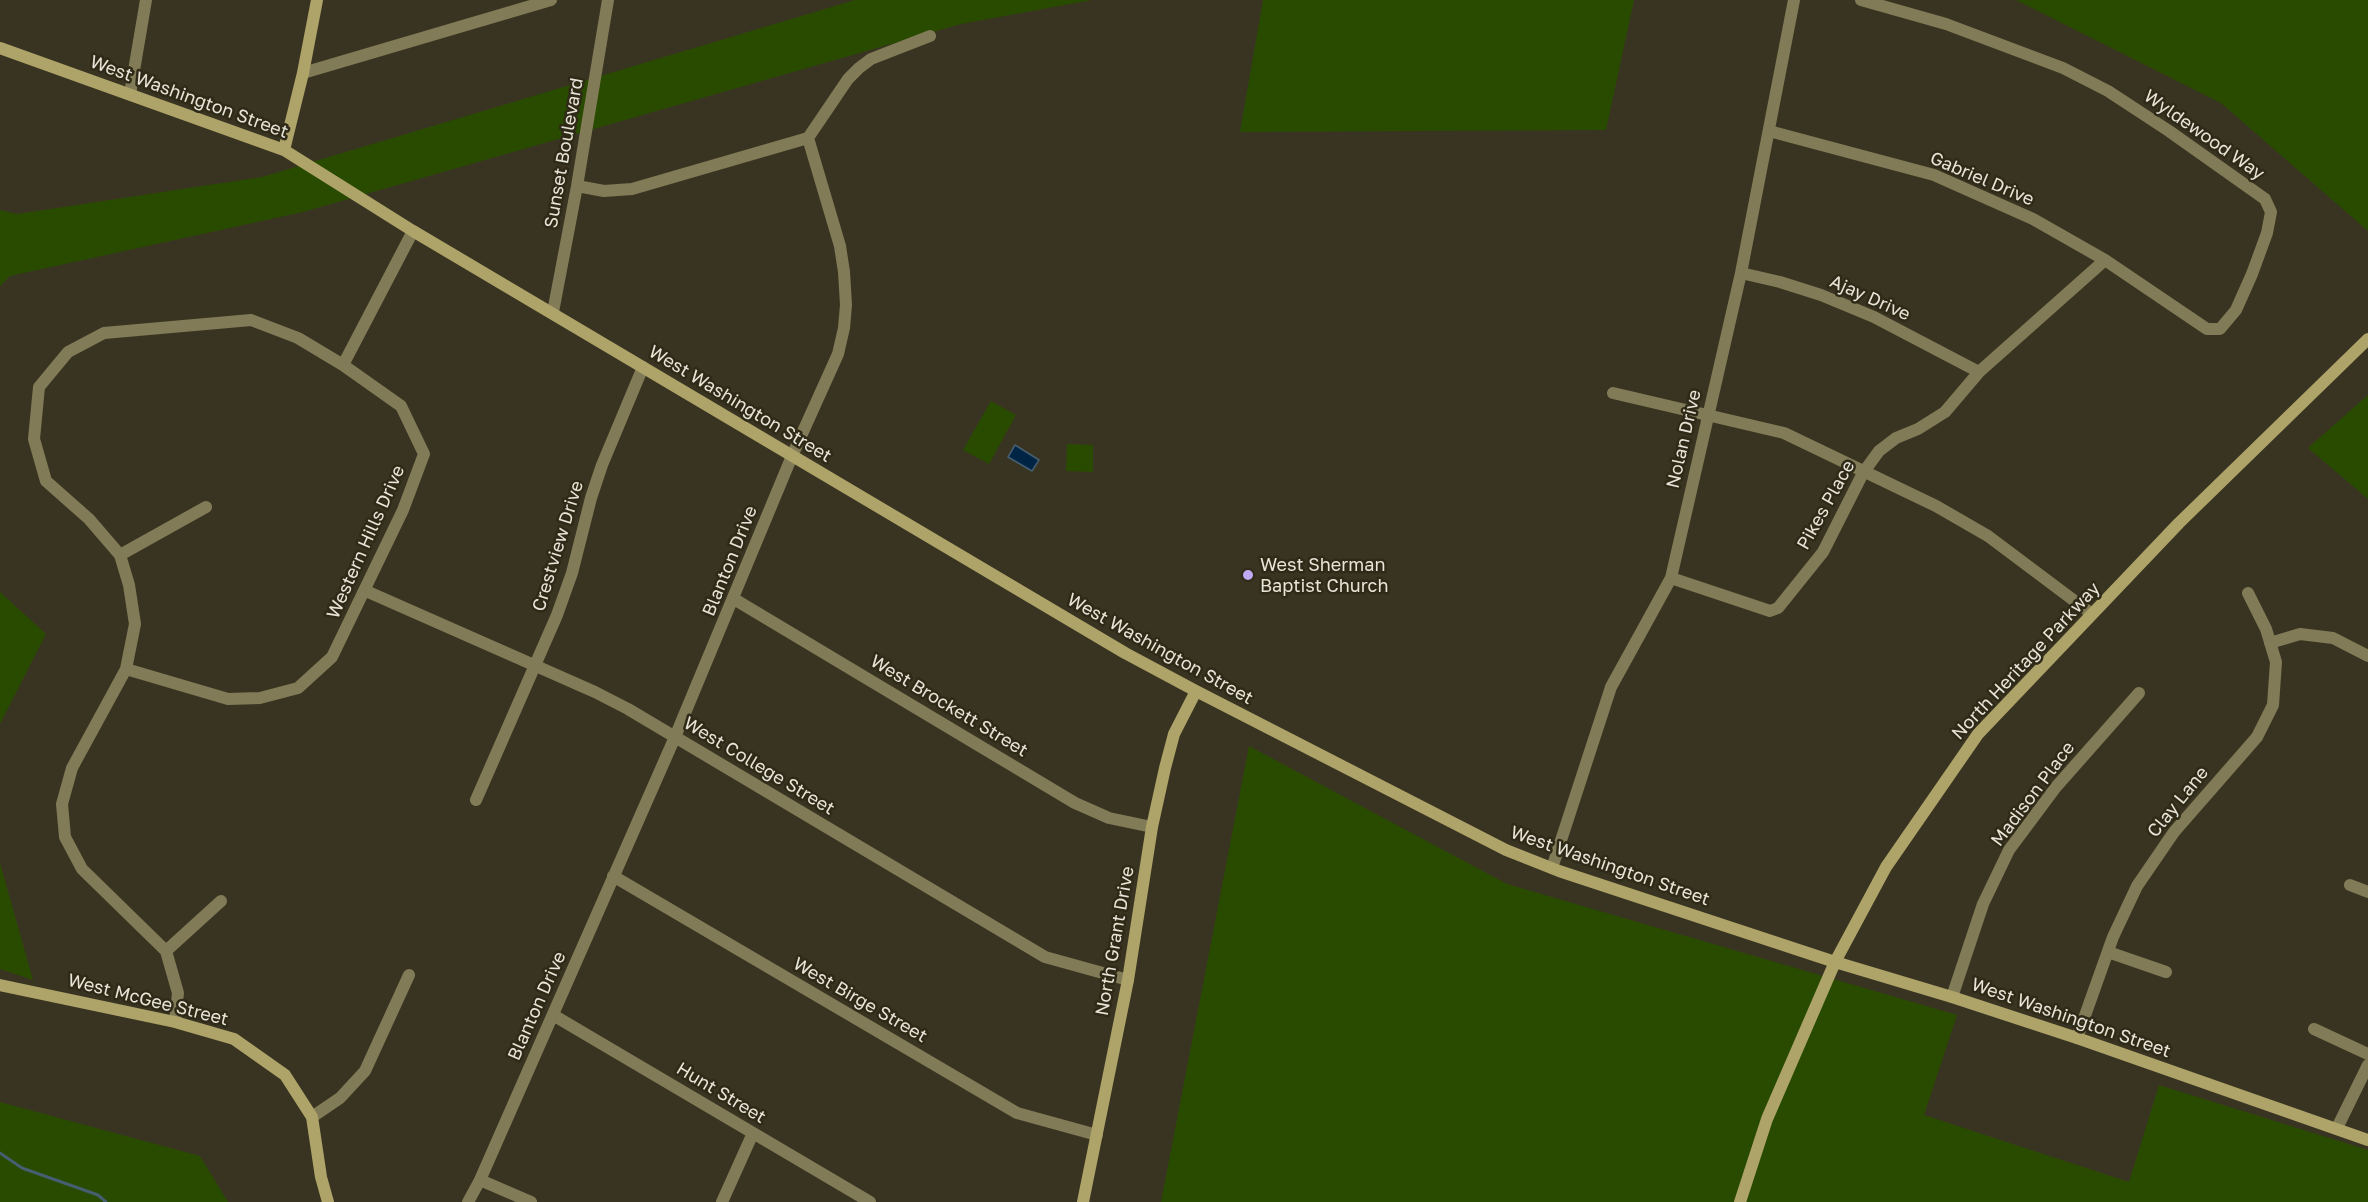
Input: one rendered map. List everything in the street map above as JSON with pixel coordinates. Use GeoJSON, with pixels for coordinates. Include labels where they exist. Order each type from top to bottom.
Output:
{"type":"FeatureCollection","features":[{"type":"Feature","properties":{"kind":"street"},"geometry":{"type":"LineString","coordinates":[[130,94],[147,0]]}},
{"type":"Feature","properties":{"kind":"street"},"geometry":{"type":"LineString","coordinates":[[284,150],[303,73],[317,0]]}},
{"type":"Feature","properties":{"kind":"street"},"geometry":{"type":"LineString","coordinates":[[303,73],[551,0]]}},
{"type":"Feature","properties":{"kind":"street","name":"Sunset Boulevard"},"geometry":{"type":"LineString","coordinates":[[552,312],[577,186],[608,0]]}},
{"type":"Feature","properties":{"kind":"street","name":"Nolan Drive"},"geometry":{"type":"LineString","coordinates":[[1552,868],[1611,687],[1671,578],[1741,273],[1794,0]]}},
{"type":"Feature","properties":{"kind":"street","name":"Wyldewood Way"},"geometry":{"type":"LineString","coordinates":[[1861,0],[1967,32],[2063,68],[2108,91],[2169,131],[2265,200],[2271,212],[2267,232],[2252,274],[2235,310],[2220,329],[2207,329],[2104,260]]}},
{"type":"Feature","properties":{"kind":"street"},"geometry":{"type":"LineString","coordinates":[[577,186],[604,191],[632,189],[808,138],[848,79],[859,68],[871,59],[930,36]]}},
{"type":"Feature","properties":{"kind":"street","name":"West Washington Street"},"geometry":{"type":"LineString","coordinates":[[1,45],[284,150],[413,231],[1115,647],[1506,850],[1552,868],[1835,962],[2077,1038],[2368,1140]]}},
{"type":"Feature","properties":{"kind":"street","name":"Gabriel Drive"},"geometry":{"type":"LineString","coordinates":[[1769,131],[1934,175],[2032,219],[2104,260]]}},
{"type":"Feature","properties":{"kind":"street","name":"Blanton Drive"},"geometry":{"type":"LineString","coordinates":[[468,1202],[480,1180],[675,737],[792,456],[838,354],[846,305],[844,272],[840,246],[808,138]]}},
{"type":"Feature","properties":{"kind":"street"},"geometry":{"type":"LineString","coordinates":[[343,365],[413,231]]}},
{"type":"Feature","properties":{"kind":"street","name":"Pikes Place"},"geometry":{"type":"LineString","coordinates":[[1671,578],[1770,610],[1778,608],[1823,552],[1863,473],[1879,451],[1896,438],[1918,429],[1946,412],[1979,372],[2104,260]]}},
{"type":"Feature","properties":{"kind":"street","name":"Ajay Drive"},"geometry":{"type":"LineString","coordinates":[[1741,273],[1790,285],[1874,317],[1979,372]]}},
{"type":"Feature","properties":{"kind":"street","name":"Western Hills Drive"},"geometry":{"type":"LineString","coordinates":[[126,669],[228,699],[260,698],[298,688],[332,657],[366,591],[403,510],[424,454],[401,405],[343,365],[298,338],[251,320],[104,333],[68,352],[39,387],[34,439],[46,481],[89,519],[120,555],[129,585],[135,624],[126,669],[72,768],[62,804],[65,837],[82,869],[166,951],[178,993],[175,1022]]}},
{"type":"Feature","properties":{"kind":"street","name":"North Heritage Parkway"},"geometry":{"type":"LineString","coordinates":[[1740,1202],[1767,1119],[1835,962],[1887,867],[1978,734],[2187,515],[2368,339]]}},
{"type":"Feature","properties":{"kind":"street","name":"Crestview Drive"},"geometry":{"type":"LineString","coordinates":[[476,801],[557,615],[572,573],[602,465],[643,367]]}},
{"type":"Feature","properties":{"kind":"street"},"geometry":{"type":"LineString","coordinates":[[1613,393],[1784,433],[1863,473],[1936,506],[1988,536],[2092,614]]}},
{"type":"Feature","properties":{"kind":"street"},"geometry":{"type":"LineString","coordinates":[[120,555],[206,507]]}},
{"type":"Feature","properties":{"kind":"street","name":"West College Street"},"geometry":{"type":"LineString","coordinates":[[366,591],[595,692],[675,737],[1045,957],[1128,980]]}},
{"type":"Feature","properties":{"kind":"street","name":"Clay Lane"},"geometry":{"type":"LineString","coordinates":[[2077,1038],[2108,952],[2137,886],[2174,832],[2257,737],[2273,705],[2276,662],[2248,593]]}},
{"type":"Feature","properties":{"kind":"street","name":"West Brockett Street"},"geometry":{"type":"LineString","coordinates":[[734,599],[1075,802],[1109,818],[1152,826]]}},
{"type":"Feature","properties":{"kind":"street"},"geometry":{"type":"LineString","coordinates":[[2270,643],[2300,634],[2333,638],[2368,656]]}},
{"type":"Feature","properties":{"kind":"street","name":"North Grant Drive"},"geometry":{"type":"LineString","coordinates":[[1083,1202],[1128,980],[1152,826],[1174,734],[1196,691]]}},
{"type":"Feature","properties":{"kind":"street","name":"Madison Place"},"geometry":{"type":"LineString","coordinates":[[1952,997],[1983,904],[2009,850],[2056,788],[2139,693]]}},
{"type":"Feature","properties":{"kind":"street","name":"West Birge Street"},"geometry":{"type":"LineString","coordinates":[[613,876],[1017,1113],[1097,1135]]}},
{"type":"Feature","properties":{"kind":"street"},"geometry":{"type":"LineString","coordinates":[[2350,885],[2368,892]]}},
{"type":"Feature","properties":{"kind":"street"},"geometry":{"type":"LineString","coordinates":[[166,951],[221,901]]}},
{"type":"Feature","properties":{"kind":"street"},"geometry":{"type":"LineString","coordinates":[[2108,952],[2166,972]]}},
{"type":"Feature","properties":{"kind":"street"},"geometry":{"type":"LineString","coordinates":[[312,1117],[340,1098],[365,1071],[409,975]]}},
{"type":"Feature","properties":{"kind":"street","name":"West McGee Street"},"geometry":{"type":"LineString","coordinates":[[0,985],[175,1022],[234,1039],[285,1075],[312,1117],[321,1177],[328,1202]]}},
{"type":"Feature","properties":{"kind":"street","name":"Hunt Street"},"geometry":{"type":"LineString","coordinates":[[553,1015],[870,1202]]}},
{"type":"Feature","properties":{"kind":"street"},"geometry":{"type":"LineString","coordinates":[[2314,1029],[2368,1054]]}},
{"type":"Feature","properties":{"kind":"street"},"geometry":{"type":"LineString","coordinates":[[2337,1128],[2368,1065]]}},
{"type":"Feature","properties":{"kind":"street"},"geometry":{"type":"LineString","coordinates":[[722,1202],[753,1133]]}},
{"type":"Feature","properties":{"kind":"street"},"geometry":{"type":"LineString","coordinates":[[480,1180],[531,1202]]}},
{"type":"Feature","properties":{"kind":"green space"},"geometry":{"type":"Polygon","coordinates":[[[855,0],[1092,0],[961,24],[303,212],[10,276],[0,286],[0,210],[17,214],[262,177],[855,0]]]}},
{"type":"Feature","properties":{"kind":"green space"},"geometry":{"type":"Polygon","coordinates":[[[1263,0],[1634,0],[1606,130],[1240,132],[1263,0]]]}},
{"type":"Feature","properties":{"kind":"green space"},"geometry":{"type":"Polygon","coordinates":[[[2016,0],[2368,0],[2368,231],[2221,103],[2016,0]]]}},
{"type":"Feature","properties":{"kind":"green space"},"geometry":{"type":"Polygon","coordinates":[[[2368,395],[2368,499],[2308,448],[2368,395]]]}},
{"type":"Feature","properties":{"kind":"green space"},"geometry":{"type":"Polygon","coordinates":[[[991,401],[1016,415],[989,464],[963,450],[991,401]]]}},
{"type":"Feature","properties":{"kind":"green space"},"geometry":{"type":"Polygon","coordinates":[[[1067,444],[1093,445],[1093,472],[1066,471],[1067,444]]]}},
{"type":"Feature","properties":{"kind":"green space"},"geometry":{"type":"Polygon","coordinates":[[[0,592],[46,634],[0,724],[0,592]]]}},
{"type":"Feature","properties":{"kind":"green space"},"geometry":{"type":"Polygon","coordinates":[[[1249,746],[1507,884],[1957,1015],[1924,1115],[2129,1182],[2159,1085],[2368,1150],[2368,1202],[1161,1202],[1249,746]]]}},
{"type":"Feature","properties":{"kind":"green space"},"geometry":{"type":"Polygon","coordinates":[[[0,863],[33,980],[0,969],[0,863]]]}},
{"type":"Feature","properties":{"kind":"green space"},"geometry":{"type":"Polygon","coordinates":[[[0,1102],[200,1156],[228,1202],[0,1202],[0,1102]]]}},
{"type":"Feature","properties":{"kind":"water"},"geometry":{"type":"Polygon","coordinates":[[[1015,445],[1039,460],[1032,471],[1008,457],[1015,445]]]}},
{"type":"Feature","properties":{"kind":"waterway"},"geometry":{"type":"LineString","coordinates":[[0,1153],[22,1168],[98,1195],[106,1202]]}},
{"type":"Feature","properties":{"kind":"place","name":"West Sherman Baptist Church"},"geometry":{"type":"Point","coordinates":[1248,575]}}]}
